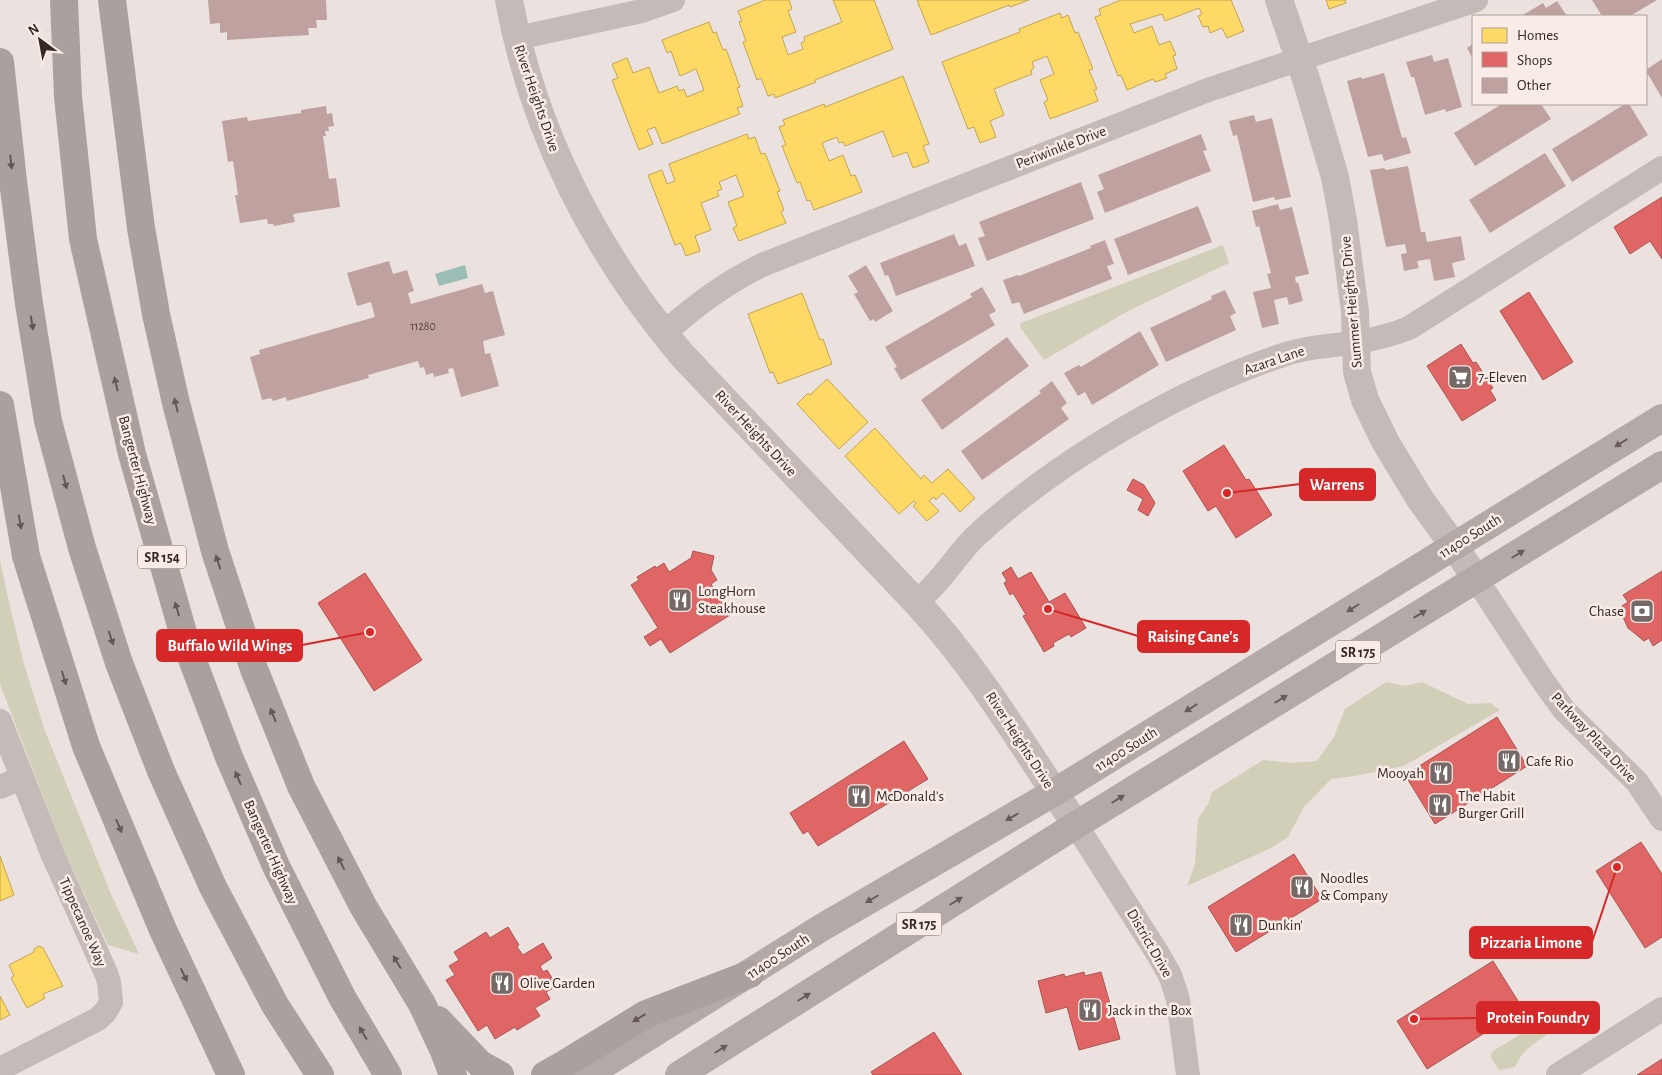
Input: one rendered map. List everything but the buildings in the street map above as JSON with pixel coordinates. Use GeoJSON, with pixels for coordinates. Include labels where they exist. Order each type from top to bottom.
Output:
{"type":"FeatureCollection","features":[{"type":"Feature","properties":{"kind":"highway","name":"Bangerter Highway"},"geometry":{"type":"LineString","coordinates":[[64,0],[68,97],[83,239],[132,454],[186,643],[228,757],[276,866],[342,997],[388,1075]]}},
{"type":"Feature","properties":{"kind":"highway"},"geometry":{"type":"LineString","coordinates":[[112,0],[138,209],[156,314],[178,412],[215,551],[254,669],[301,786],[363,906],[422,1004],[453,1075]]}},
{"type":"Feature","properties":{"kind":"highway"},"geometry":{"type":"LineString","coordinates":[[0,62],[29,304],[48,421],[82,548],[119,663],[161,771],[213,887],[275,1005],[320,1075]]}},
{"type":"Feature","properties":{"kind":"highway"},"geometry":{"type":"LineString","coordinates":[[0,405],[26,556],[86,746],[163,930],[231,1075]]}},
{"type":"Feature","properties":{"kind":"highway"},"geometry":{"type":"LineString","coordinates":[[545,1075],[646,1014],[750,974]]}},
{"type":"Feature","properties":{"kind":"highway"},"geometry":{"type":"LineString","coordinates":[[422,1004],[475,1060],[500,1075]]}},
{"type":"Feature","properties":{"kind":"main road","name":"11400 South"},"geometry":{"type":"LineString","coordinates":[[587,1075],[821,928],[1055,792],[1662,418]]}},
{"type":"Feature","properties":{"kind":"main road","name":"SR 175"},"geometry":{"type":"LineString","coordinates":[[679,1075],[1076,825],[1662,465]]}},
{"type":"Feature","properties":{"kind":"street","name":"River Heights Drive"},"geometry":{"type":"LineString","coordinates":[[509,0],[517,38],[539,111],[556,155],[576,198],[624,279],[682,355],[948,638],[977,675],[1076,825]]}},
{"type":"Feature","properties":{"kind":"street"},"geometry":{"type":"LineString","coordinates":[[517,38],[642,11],[673,0]]}},
{"type":"Feature","properties":{"kind":"street","name":"Summer Heights Drive"},"geometry":{"type":"LineString","coordinates":[[1279,0],[1307,82],[1335,176],[1350,265],[1355,312],[1357,372],[1365,400],[1386,443],[1427,510],[1477,580]]}},
{"type":"Feature","properties":{"kind":"street","name":"Periwinkle Drive"},"geometry":{"type":"LineString","coordinates":[[664,333],[708,296],[762,266],[1208,90],[1476,0]]}},
{"type":"Feature","properties":{"kind":"street","name":"Azara Lane"},"geometry":{"type":"LineString","coordinates":[[917,603],[943,576],[978,534],[1059,471],[1128,427],[1209,384],[1266,361],[1307,348],[1356,342],[1395,333],[1423,320],[1468,289],[1662,168]]}},
{"type":"Feature","properties":{"kind":"street","name":"Parkway Plaza Drive"},"geometry":{"type":"LineString","coordinates":[[1477,580],[1564,710],[1637,782],[1662,819]]}},
{"type":"Feature","properties":{"kind":"street","name":"Tippecanoe Way"},"geometry":{"type":"LineString","coordinates":[[0,721],[52,854],[106,973],[111,1002],[106,1011],[93,1022],[0,1069]]}},
{"type":"Feature","properties":{"kind":"street"},"geometry":{"type":"LineString","coordinates":[[0,787],[22,778]]}},
{"type":"Feature","properties":{"kind":"street","name":"District Drive"},"geometry":{"type":"LineString","coordinates":[[1076,825],[1170,976],[1178,999],[1188,1075]]}},
{"type":"Feature","properties":{"kind":"street"},"geometry":{"type":"LineString","coordinates":[[1558,1075],[1662,1009]]}},
{"type":"Feature","properties":{"kind":"shaded area"},"geometry":{"type":"Polygon","coordinates":[[[1223,245],[1229,263],[1128,311],[1044,360],[1020,327],[1021,323],[1223,245]]]}},
{"type":"Feature","properties":{"kind":"shaded area"},"geometry":{"type":"Polygon","coordinates":[[[0,560],[24,664],[45,731],[111,894],[139,954],[108,945],[63,848],[0,684],[0,560]]]}},
{"type":"Feature","properties":{"kind":"shaded area"},"geometry":{"type":"Polygon","coordinates":[[[1386,682],[1405,686],[1422,682],[1468,704],[1490,703],[1500,710],[1404,766],[1331,779],[1304,807],[1288,837],[1271,848],[1187,886],[1195,864],[1198,819],[1208,804],[1212,792],[1263,760],[1292,763],[1317,761],[1334,737],[1345,709],[1386,682]]]}},
{"type":"Feature","properties":{"kind":"shaded area"},"geometry":{"type":"Polygon","coordinates":[[[1546,1021],[1552,1026],[1551,1032],[1526,1051],[1515,1067],[1499,1070],[1491,1058],[1493,1051],[1540,1022],[1546,1021]]]}},
{"type":"Feature","properties":{"kind":"water"},"geometry":{"type":"Polygon","coordinates":[[[465,265],[468,278],[439,286],[435,274],[465,265]]]}},
{"type":"Feature","properties":{"kind":"place","name":"7-Eleven"},"geometry":{"type":"Point","coordinates":[1460,377]}},
{"type":"Feature","properties":{"kind":"place","name":"Warrens"},"geometry":{"type":"Point","coordinates":[1227,493]}},
{"type":"Feature","properties":{"kind":"place","name":"LongHorn Steakhouse"},"geometry":{"type":"Point","coordinates":[680,600]}},
{"type":"Feature","properties":{"kind":"place","name":"Raising Cane's"},"geometry":{"type":"Point","coordinates":[1048,609]}},
{"type":"Feature","properties":{"kind":"place","name":"Chase"},"geometry":{"type":"Point","coordinates":[1642,611]}},
{"type":"Feature","properties":{"kind":"place","name":"Buffalo Wild Wings"},"geometry":{"type":"Point","coordinates":[370,632]}},
{"type":"Feature","properties":{"kind":"place","name":"Cafe Rio"},"geometry":{"type":"Point","coordinates":[1509,761]}},
{"type":"Feature","properties":{"kind":"place","name":"Mooyah"},"geometry":{"type":"Point","coordinates":[1441,773]}},
{"type":"Feature","properties":{"kind":"place","name":"McDonald's"},"geometry":{"type":"Point","coordinates":[859,796]}},
{"type":"Feature","properties":{"kind":"place","name":"The Habit Burger Grill"},"geometry":{"type":"Point","coordinates":[1440,805]}},
{"type":"Feature","properties":{"kind":"place","name":"Pizzaria Limone"},"geometry":{"type":"Point","coordinates":[1617,867]}},
{"type":"Feature","properties":{"kind":"place","name":"Noodles & Company"},"geometry":{"type":"Point","coordinates":[1302,887]}},
{"type":"Feature","properties":{"kind":"place","name":"Dunkin'"},"geometry":{"type":"Point","coordinates":[1241,925]}},
{"type":"Feature","properties":{"kind":"place","name":"Olive Garden"},"geometry":{"type":"Point","coordinates":[502,983]}},
{"type":"Feature","properties":{"kind":"place","name":"Jack in the Box"},"geometry":{"type":"Point","coordinates":[1090,1010]}},
{"type":"Feature","properties":{"kind":"place","name":"Protein Foundry"},"geometry":{"type":"Point","coordinates":[1414,1019]}}]}
